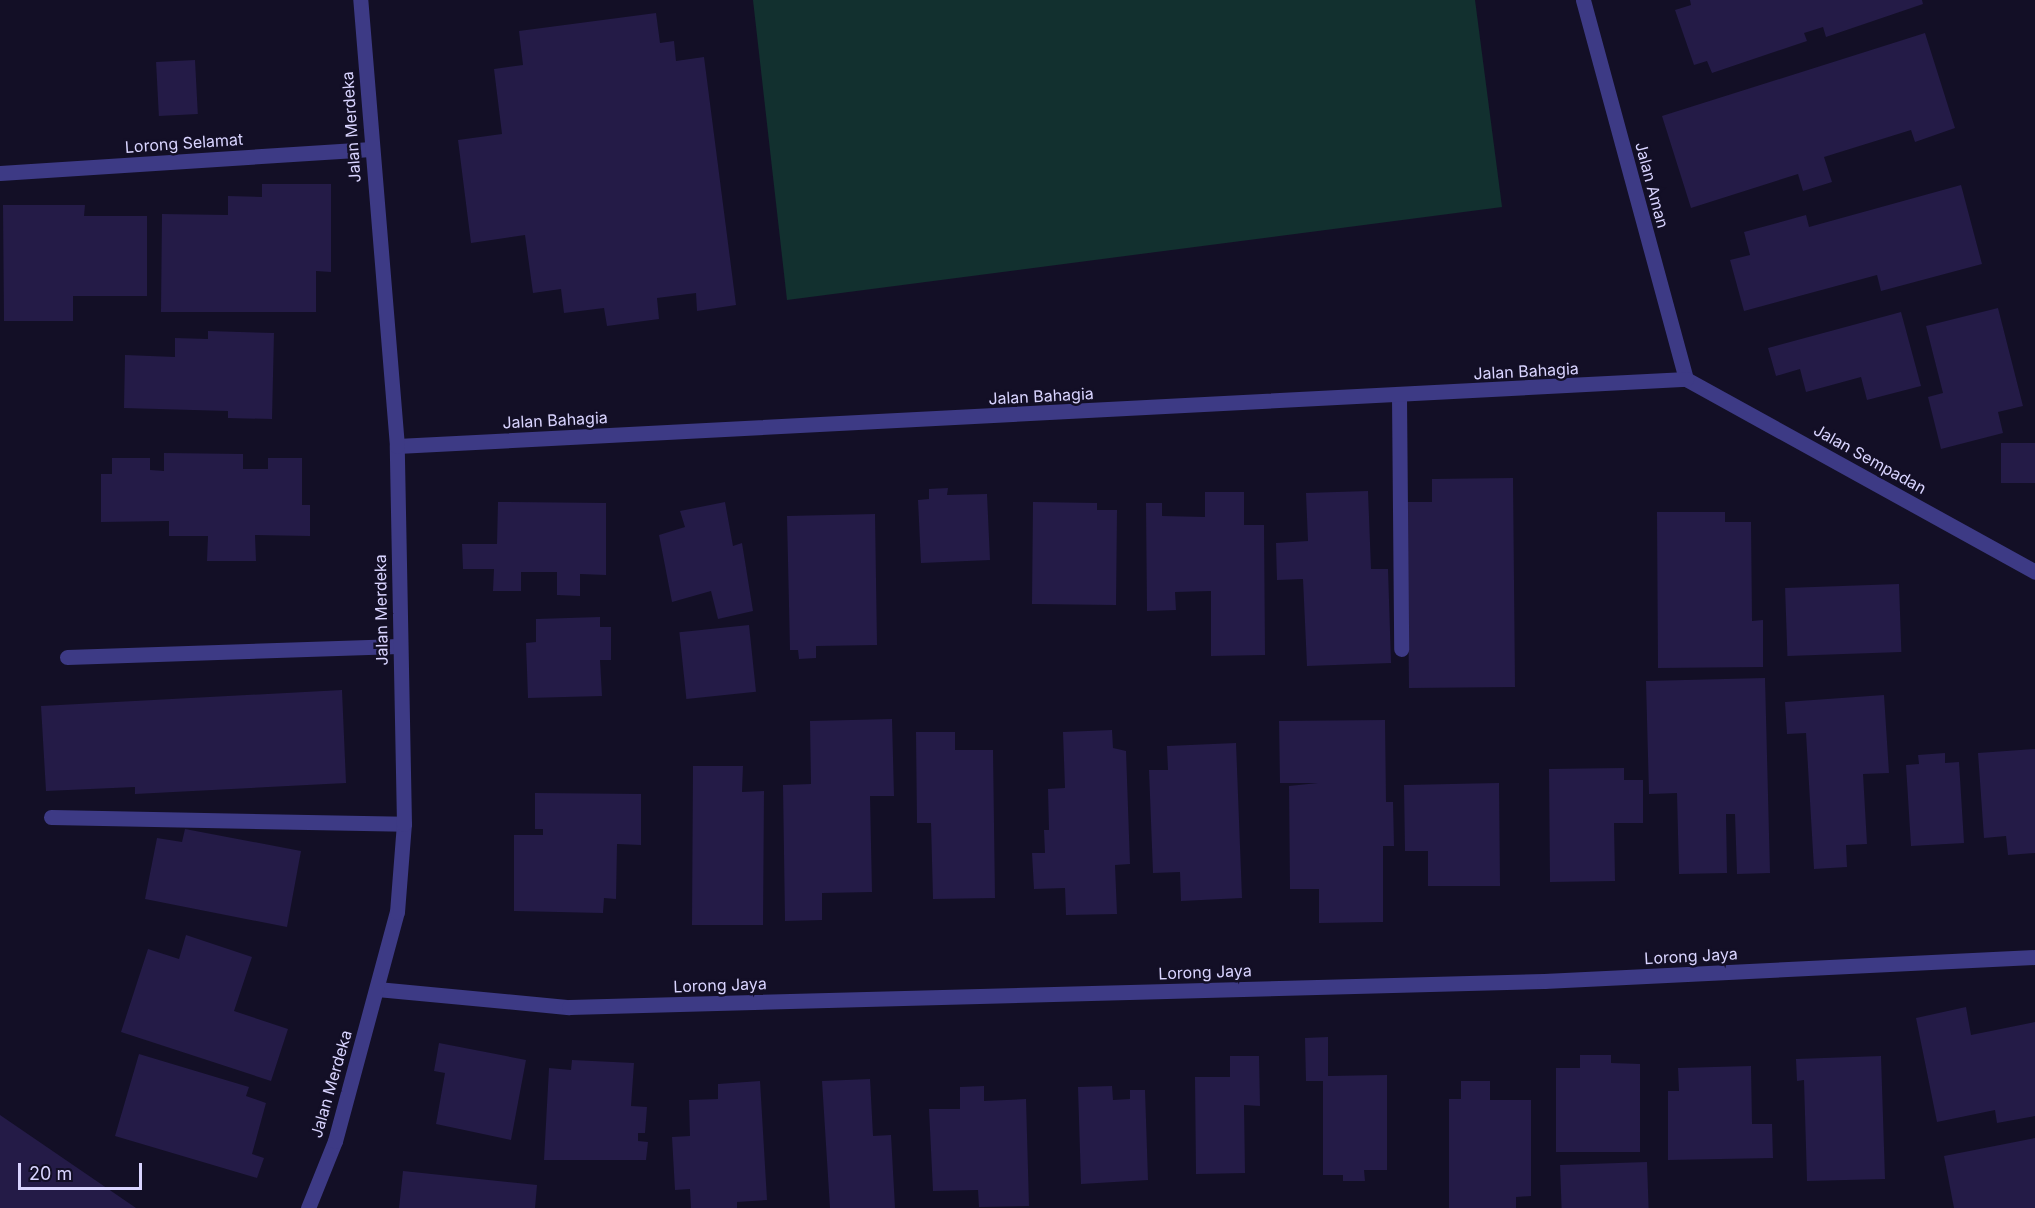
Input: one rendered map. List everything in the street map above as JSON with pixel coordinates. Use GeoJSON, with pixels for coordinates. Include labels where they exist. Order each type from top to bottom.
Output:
{"type":"FeatureCollection","features":[{"type":"Feature","properties":{"kind":"street","name":"Jalan Merdeka"},"geometry":{"type":"LineString","coordinates":[[308,1208],[335,1141],[397,912],[404,824],[397,446],[370,149],[360,0]]}},
{"type":"Feature","properties":{"kind":"street","name":"Jalan Aman"},"geometry":{"type":"LineString","coordinates":[[1583,0],[1686,379]]}},
{"type":"Feature","properties":{"kind":"street","name":"Lorong Selamat"},"geometry":{"type":"LineString","coordinates":[[0,173],[370,149]]}},
{"type":"Feature","properties":{"kind":"street","name":"Jalan Bahagia"},"geometry":{"type":"LineString","coordinates":[[397,446],[1399,396],[1686,379]]}},
{"type":"Feature","properties":{"kind":"street","name":"Jalan Sempadan"},"geometry":{"type":"LineString","coordinates":[[1686,379],[2035,572]]}},
{"type":"Feature","properties":{"kind":"street"},"geometry":{"type":"LineString","coordinates":[[1399,396],[1401,649]]}},
{"type":"Feature","properties":{"kind":"street"},"geometry":{"type":"LineString","coordinates":[[67,657],[399,646]]}},
{"type":"Feature","properties":{"kind":"street"},"geometry":{"type":"LineString","coordinates":[[51,817],[404,824]]}},
{"type":"Feature","properties":{"kind":"street","name":"Lorong Jaya"},"geometry":{"type":"LineString","coordinates":[[377,989],[569,1007],[1532,982],[2035,957]]}},
{"type":"Feature","properties":{"kind":"green space"},"geometry":{"type":"Polygon","coordinates":[[[753,0],[1475,0],[1502,207],[787,300],[753,0]]]}},
{"type":"Feature","properties":{"kind":"building"},"geometry":{"type":"Polygon","coordinates":[[[1690,0],[1922,0],[1923,4],[1826,37],[1823,27],[1804,33],[1807,41],[1712,73],[1707,61],[1694,65],[1675,10],[1691,5],[1690,0]]]}},
{"type":"Feature","properties":{"kind":"building"},"geometry":{"type":"Polygon","coordinates":[[[656,13],[660,43],[674,41],[676,61],[704,57],[736,305],[697,311],[696,293],[657,298],[659,319],[607,326],[604,308],[564,313],[561,289],[533,293],[525,235],[471,243],[458,140],[502,134],[494,69],[523,65],[519,31],[656,13]]]}},
{"type":"Feature","properties":{"kind":"building"},"geometry":{"type":"Polygon","coordinates":[[[1925,33],[1955,128],[1915,142],[1911,130],[1824,157],[1832,182],[1803,191],[1798,174],[1691,208],[1662,116],[1925,33]]]}},
{"type":"Feature","properties":{"kind":"building"},"geometry":{"type":"Polygon","coordinates":[[[195,60],[198,114],[159,116],[156,62],[195,60]]]}},
{"type":"Feature","properties":{"kind":"building"},"geometry":{"type":"Polygon","coordinates":[[[262,184],[331,184],[331,272],[316,271],[316,312],[161,312],[162,214],[228,215],[228,196],[262,197],[262,184]]]}},
{"type":"Feature","properties":{"kind":"building"},"geometry":{"type":"Polygon","coordinates":[[[1961,185],[1982,264],[1881,291],[1877,275],[1744,311],[1730,260],[1750,255],[1744,232],[1806,215],[1809,227],[1961,185]]]}},
{"type":"Feature","properties":{"kind":"building"},"geometry":{"type":"Polygon","coordinates":[[[3,205],[85,205],[84,216],[147,216],[147,296],[73,296],[73,321],[4,321],[3,205]]]}},
{"type":"Feature","properties":{"kind":"building"},"geometry":{"type":"Polygon","coordinates":[[[1998,308],[2023,406],[1998,412],[2003,433],[1941,449],[1928,397],[1943,393],[1926,326],[1998,308]]]}},
{"type":"Feature","properties":{"kind":"building"},"geometry":{"type":"Polygon","coordinates":[[[1901,312],[1921,386],[1867,400],[1861,377],[1806,392],[1800,369],[1776,376],[1768,348],[1901,312]]]}},
{"type":"Feature","properties":{"kind":"building"},"geometry":{"type":"Polygon","coordinates":[[[208,331],[274,333],[272,419],[228,418],[228,411],[124,408],[125,355],[175,357],[175,338],[208,339],[208,331]]]}},
{"type":"Feature","properties":{"kind":"building"},"geometry":{"type":"Polygon","coordinates":[[[2001,443],[2035,443],[2035,483],[2001,483],[2001,443]]]}},
{"type":"Feature","properties":{"kind":"building"},"geometry":{"type":"Polygon","coordinates":[[[164,453],[243,454],[243,469],[268,469],[268,458],[302,458],[302,505],[310,505],[310,536],[255,535],[256,561],[207,561],[208,536],[169,536],[169,521],[101,522],[101,474],[112,474],[112,458],[150,458],[150,470],[164,471],[164,453]]]}},
{"type":"Feature","properties":{"kind":"building"},"geometry":{"type":"Polygon","coordinates":[[[1513,478],[1515,687],[1409,688],[1407,502],[1432,502],[1432,479],[1513,478]]]}},
{"type":"Feature","properties":{"kind":"building"},"geometry":{"type":"Polygon","coordinates":[[[948,488],[947,495],[987,494],[990,560],[921,563],[918,500],[929,499],[929,489],[948,488]]]}},
{"type":"Feature","properties":{"kind":"building"},"geometry":{"type":"Polygon","coordinates":[[[1368,491],[1371,569],[1388,569],[1391,663],[1307,666],[1303,579],[1277,580],[1276,543],[1308,541],[1306,493],[1368,491]]]}},
{"type":"Feature","properties":{"kind":"building"},"geometry":{"type":"Polygon","coordinates":[[[1205,492],[1244,492],[1244,525],[1264,525],[1265,655],[1211,656],[1211,591],[1175,592],[1176,610],[1147,611],[1146,503],[1162,503],[1162,516],[1205,517],[1205,492]]]}},
{"type":"Feature","properties":{"kind":"building"},"geometry":{"type":"Polygon","coordinates":[[[498,502],[606,503],[606,575],[580,574],[580,596],[557,595],[557,572],[521,572],[521,591],[493,591],[494,569],[463,569],[462,544],[497,544],[498,502]]]}},
{"type":"Feature","properties":{"kind":"building"},"geometry":{"type":"Polygon","coordinates":[[[725,502],[733,546],[742,543],[753,611],[718,619],[711,591],[672,602],[659,535],[685,527],[680,511],[725,502]]]}},
{"type":"Feature","properties":{"kind":"building"},"geometry":{"type":"Polygon","coordinates":[[[1033,502],[1097,503],[1097,510],[1117,510],[1116,605],[1032,604],[1033,502]]]}},
{"type":"Feature","properties":{"kind":"building"},"geometry":{"type":"Polygon","coordinates":[[[1657,512],[1725,512],[1725,522],[1751,522],[1752,621],[1763,620],[1763,667],[1658,668],[1657,512]]]}},
{"type":"Feature","properties":{"kind":"building"},"geometry":{"type":"Polygon","coordinates":[[[875,514],[877,645],[816,646],[816,658],[799,659],[798,650],[790,650],[787,516],[875,514]]]}},
{"type":"Feature","properties":{"kind":"building"},"geometry":{"type":"Polygon","coordinates":[[[1899,584],[1901,652],[1787,656],[1785,588],[1899,584]]]}},
{"type":"Feature","properties":{"kind":"building"},"geometry":{"type":"Polygon","coordinates":[[[600,617],[600,627],[611,627],[611,660],[600,660],[602,696],[528,698],[526,643],[536,642],[536,619],[600,617]]]}},
{"type":"Feature","properties":{"kind":"building"},"geometry":{"type":"Polygon","coordinates":[[[749,625],[756,692],[686,699],[679,632],[749,625]]]}},
{"type":"Feature","properties":{"kind":"building"},"geometry":{"type":"Polygon","coordinates":[[[1765,678],[1770,873],[1737,874],[1735,814],[1726,814],[1727,873],[1679,874],[1677,793],[1649,794],[1646,681],[1765,678]]]}},
{"type":"Feature","properties":{"kind":"building"},"geometry":{"type":"Polygon","coordinates":[[[342,690],[346,783],[135,794],[135,787],[46,791],[41,706],[342,690]]]}},
{"type":"Feature","properties":{"kind":"building"},"geometry":{"type":"Polygon","coordinates":[[[1884,695],[1889,773],[1863,774],[1867,844],[1846,845],[1847,867],[1814,869],[1806,733],[1787,734],[1785,702],[1884,695]]]}},
{"type":"Feature","properties":{"kind":"building"},"geometry":{"type":"Polygon","coordinates":[[[892,719],[894,796],[870,796],[872,892],[822,893],[822,920],[785,921],[783,785],[811,784],[810,721],[892,719]]]}},
{"type":"Feature","properties":{"kind":"building"},"geometry":{"type":"Polygon","coordinates":[[[1385,720],[1386,802],[1393,802],[1394,846],[1383,846],[1383,922],[1319,923],[1319,889],[1290,889],[1289,786],[1318,783],[1280,783],[1279,721],[1385,720]]]}},
{"type":"Feature","properties":{"kind":"building"},"geometry":{"type":"Polygon","coordinates":[[[1112,730],[1113,748],[1126,751],[1130,864],[1115,865],[1117,914],[1066,915],[1065,888],[1034,889],[1032,853],[1045,853],[1044,830],[1049,830],[1048,789],[1065,788],[1063,732],[1112,730]]]}},
{"type":"Feature","properties":{"kind":"building"},"geometry":{"type":"Polygon","coordinates":[[[916,732],[955,732],[955,750],[993,750],[995,898],[933,899],[931,823],[917,823],[916,732]]]}},
{"type":"Feature","properties":{"kind":"building"},"geometry":{"type":"Polygon","coordinates":[[[1236,743],[1242,898],[1181,901],[1180,872],[1153,873],[1149,770],[1168,770],[1167,746],[1236,743]]]}},
{"type":"Feature","properties":{"kind":"building"},"geometry":{"type":"Polygon","coordinates":[[[2035,749],[2035,853],[2008,855],[2006,836],[1984,838],[1978,753],[2035,749]]]}},
{"type":"Feature","properties":{"kind":"building"},"geometry":{"type":"Polygon","coordinates":[[[1945,753],[1945,763],[1959,762],[1964,843],[1911,846],[1906,765],[1919,764],[1918,755],[1945,753]]]}},
{"type":"Feature","properties":{"kind":"building"},"geometry":{"type":"Polygon","coordinates":[[[693,766],[743,766],[742,792],[764,791],[763,925],[692,925],[693,766]]]}},
{"type":"Feature","properties":{"kind":"building"},"geometry":{"type":"Polygon","coordinates":[[[1624,768],[1624,780],[1643,780],[1643,823],[1614,823],[1615,881],[1550,882],[1549,769],[1624,768]]]}},
{"type":"Feature","properties":{"kind":"building"},"geometry":{"type":"Polygon","coordinates":[[[1499,783],[1500,886],[1428,886],[1428,851],[1405,851],[1404,785],[1499,783]]]}},
{"type":"Feature","properties":{"kind":"building"},"geometry":{"type":"Polygon","coordinates":[[[535,793],[641,794],[641,845],[617,844],[616,899],[604,898],[603,913],[514,911],[514,835],[543,835],[543,829],[535,829],[535,793]]]}},
{"type":"Feature","properties":{"kind":"building"},"geometry":{"type":"Polygon","coordinates":[[[185,829],[301,851],[287,927],[145,899],[157,838],[182,842],[185,829]]]}},
{"type":"Feature","properties":{"kind":"building"},"geometry":{"type":"Polygon","coordinates":[[[186,935],[252,957],[234,1011],[288,1029],[271,1081],[121,1032],[148,949],[179,959],[186,935]]]}},
{"type":"Feature","properties":{"kind":"building"},"geometry":{"type":"Polygon","coordinates":[[[1966,1007],[1971,1035],[2035,1022],[2035,1116],[1997,1123],[1995,1110],[1937,1122],[1916,1018],[1966,1007]]]}},
{"type":"Feature","properties":{"kind":"building"},"geometry":{"type":"Polygon","coordinates":[[[1328,1037],[1328,1076],[1387,1075],[1387,1170],[1364,1170],[1365,1181],[1343,1181],[1343,1175],[1323,1175],[1323,1081],[1306,1081],[1305,1038],[1328,1037]]]}},
{"type":"Feature","properties":{"kind":"building"},"geometry":{"type":"Polygon","coordinates":[[[439,1043],[526,1060],[511,1140],[436,1124],[445,1073],[434,1071],[439,1043]]]}},
{"type":"Feature","properties":{"kind":"building"},"geometry":{"type":"Polygon","coordinates":[[[139,1054],[249,1087],[246,1096],[266,1103],[252,1154],[264,1158],[257,1178],[115,1136],[139,1054]]]}},
{"type":"Feature","properties":{"kind":"building"},"geometry":{"type":"Polygon","coordinates":[[[1580,1055],[1611,1055],[1611,1063],[1640,1064],[1640,1152],[1556,1152],[1556,1068],[1580,1068],[1580,1055]]]}},
{"type":"Feature","properties":{"kind":"building"},"geometry":{"type":"Polygon","coordinates":[[[1230,1056],[1259,1056],[1260,1106],[1244,1105],[1245,1173],[1196,1174],[1195,1077],[1230,1077],[1230,1056]]]}},
{"type":"Feature","properties":{"kind":"building"},"geometry":{"type":"Polygon","coordinates":[[[1881,1056],[1885,1179],[1807,1181],[1804,1080],[1797,1081],[1796,1059],[1881,1056]]]}},
{"type":"Feature","properties":{"kind":"building"},"geometry":{"type":"Polygon","coordinates":[[[572,1060],[634,1063],[631,1106],[647,1107],[645,1133],[638,1133],[638,1141],[648,1142],[646,1160],[544,1160],[549,1068],[571,1070],[572,1060]]]}},
{"type":"Feature","properties":{"kind":"building"},"geometry":{"type":"Polygon","coordinates":[[[1751,1066],[1752,1124],[1772,1124],[1773,1158],[1668,1160],[1668,1091],[1679,1091],[1678,1068],[1751,1066]]]}},
{"type":"Feature","properties":{"kind":"building"},"geometry":{"type":"Polygon","coordinates":[[[870,1079],[873,1136],[891,1135],[895,1208],[830,1208],[822,1081],[870,1079]]]}},
{"type":"Feature","properties":{"kind":"building"},"geometry":{"type":"Polygon","coordinates":[[[760,1081],[767,1200],[737,1202],[737,1208],[691,1208],[690,1189],[675,1190],[672,1137],[690,1136],[689,1100],[718,1099],[718,1084],[760,1081]]]}},
{"type":"Feature","properties":{"kind":"building"},"geometry":{"type":"Polygon","coordinates":[[[1461,1081],[1490,1081],[1490,1100],[1531,1100],[1531,1196],[1516,1197],[1516,1208],[1449,1208],[1449,1099],[1461,1099],[1461,1081]]]}},
{"type":"Feature","properties":{"kind":"building"},"geometry":{"type":"Polygon","coordinates":[[[984,1086],[984,1101],[1026,1099],[1029,1206],[979,1207],[978,1190],[933,1191],[929,1109],[960,1109],[960,1087],[984,1086]]]}},
{"type":"Feature","properties":{"kind":"building"},"geometry":{"type":"Polygon","coordinates":[[[1112,1086],[1113,1100],[1130,1099],[1130,1090],[1145,1090],[1148,1180],[1081,1184],[1078,1087],[1112,1086]]]}},
{"type":"Feature","properties":{"kind":"building"},"geometry":{"type":"Polygon","coordinates":[[[0,1115],[136,1208],[0,1208],[0,1115]]]}},
{"type":"Feature","properties":{"kind":"building"},"geometry":{"type":"Polygon","coordinates":[[[2035,1138],[2035,1208],[1954,1208],[1944,1156],[2035,1138]]]}},
{"type":"Feature","properties":{"kind":"building"},"geometry":{"type":"Polygon","coordinates":[[[1647,1162],[1649,1208],[1562,1208],[1560,1165],[1647,1162]]]}},
{"type":"Feature","properties":{"kind":"building"},"geometry":{"type":"Polygon","coordinates":[[[403,1171],[537,1185],[535,1208],[399,1208],[403,1171]]]}}]}
